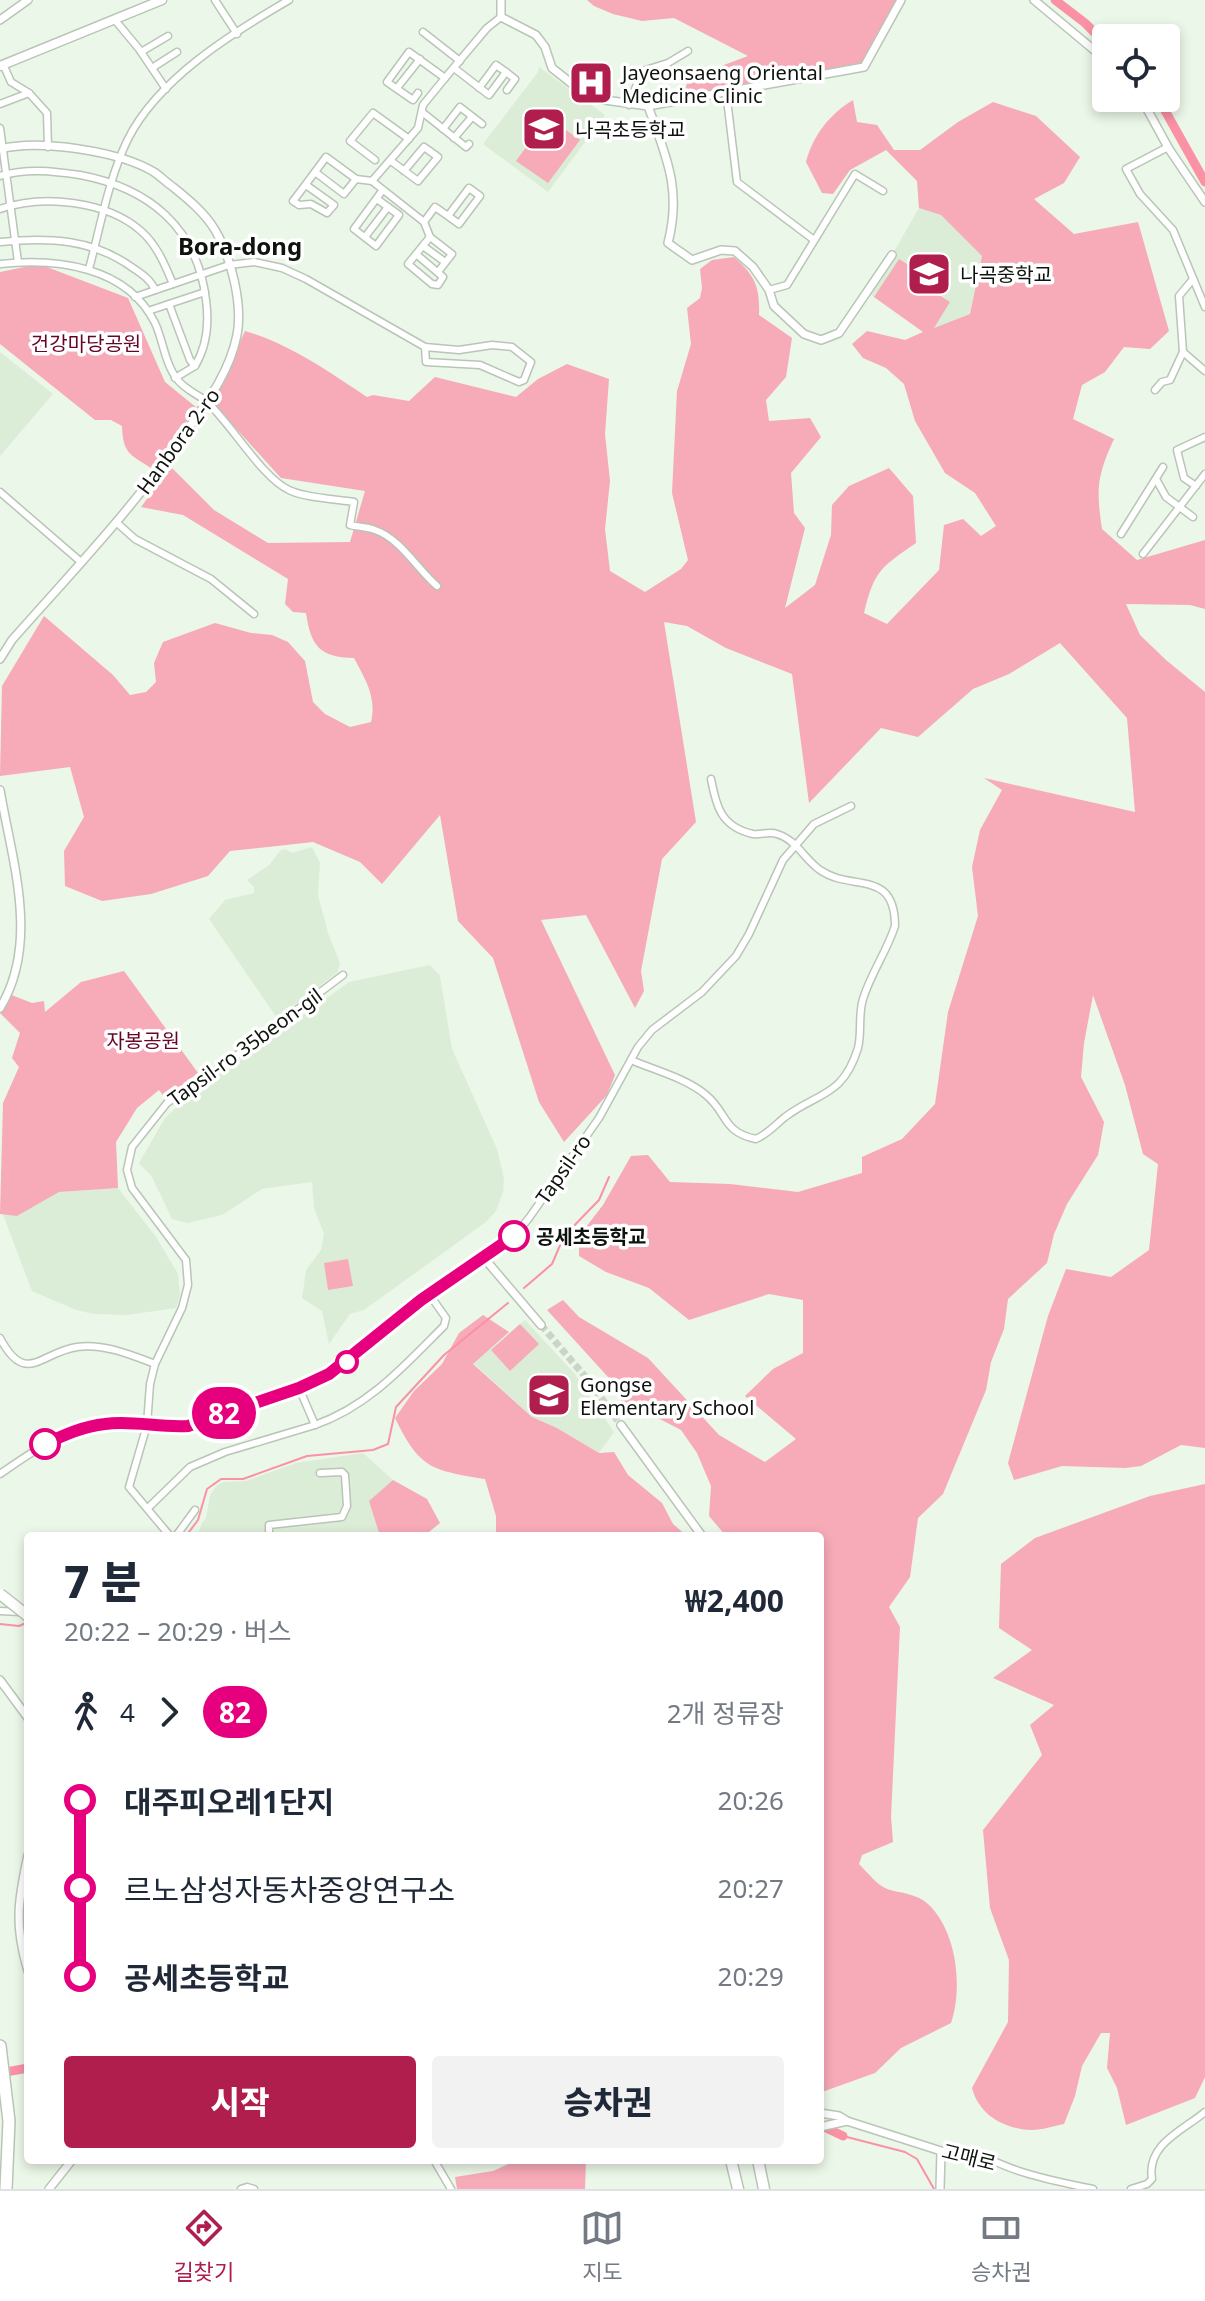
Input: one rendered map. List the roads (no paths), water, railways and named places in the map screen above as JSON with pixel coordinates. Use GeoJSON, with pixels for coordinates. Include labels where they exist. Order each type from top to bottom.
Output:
{"type":"FeatureCollection","features":[{"type":"Feature","properties":{"kind":"highway"},"geometry":{"type":"LineString","coordinates":[[0,1594],[24,1610]]}},
{"type":"Feature","properties":{"kind":"highway"},"geometry":{"type":"LineString","coordinates":[[1,2052],[9,2121],[6,2189]]}},
{"type":"Feature","properties":{"kind":"highway"},"geometry":{"type":"LineString","coordinates":[[732,2164],[738,2189]]}},
{"type":"Feature","properties":{"kind":"highway"},"geometry":{"type":"LineString","coordinates":[[759,2164],[764,2188]]}},
{"type":"Feature","properties":{"kind":"main road"},"geometry":{"type":"LineString","coordinates":[[2,65],[162,0]]}},
{"type":"Feature","properties":{"kind":"street"},"geometry":{"type":"LineString","coordinates":[[0,20],[28,0]]}},
{"type":"Feature","properties":{"kind":"street"},"geometry":{"type":"LineString","coordinates":[[215,0],[237,34]]}},
{"type":"Feature","properties":{"kind":"street"},"geometry":{"type":"LineString","coordinates":[[89,269],[120,158],[140,119],[190,67],[289,0]]}},
{"type":"Feature","properties":{"kind":"street"},"geometry":{"type":"LineString","coordinates":[[501,0],[501,17]]}},
{"type":"Feature","properties":{"kind":"street"},"geometry":{"type":"LineString","coordinates":[[501,17],[536,35],[545,47],[552,68],[590,98],[648,106],[864,67],[901,0]]}},
{"type":"Feature","properties":{"kind":"street"},"geometry":{"type":"LineString","coordinates":[[1034,0],[1092,48]]}},
{"type":"Feature","properties":{"kind":"street"},"geometry":{"type":"LineString","coordinates":[[372,181],[418,128],[423,105],[487,28],[501,17]]}},
{"type":"Feature","properties":{"kind":"street"},"geometry":{"type":"LineString","coordinates":[[115,20],[166,89]]}},
{"type":"Feature","properties":{"kind":"street"},"geometry":{"type":"LineString","coordinates":[[423,32],[460,61]]}},
{"type":"Feature","properties":{"kind":"street"},"geometry":{"type":"LineString","coordinates":[[141,52],[168,36]]}},
{"type":"Feature","properties":{"kind":"street"},"geometry":{"type":"LineString","coordinates":[[629,105],[637,84],[636,73],[668,63],[688,51]]}},
{"type":"Feature","properties":{"kind":"street"},"geometry":{"type":"LineString","coordinates":[[152,68],[177,52]]}},
{"type":"Feature","properties":{"kind":"street"},"geometry":{"type":"LineString","coordinates":[[418,93],[413,100],[387,82],[409,52],[445,78]]}},
{"type":"Feature","properties":{"kind":"street"},"geometry":{"type":"LineString","coordinates":[[397,88],[420,59]]}},
{"type":"Feature","properties":{"kind":"street"},"geometry":{"type":"LineString","coordinates":[[2,65],[11,82],[29,93],[47,113],[48,147]]}},
{"type":"Feature","properties":{"kind":"street"},"geometry":{"type":"LineString","coordinates":[[479,88],[496,65],[515,79],[507,90]]}},
{"type":"Feature","properties":{"kind":"street"},"geometry":{"type":"LineString","coordinates":[[454,68],[489,95],[506,72]]}},
{"type":"Feature","properties":{"kind":"street"},"geometry":{"type":"LineString","coordinates":[[726,91],[737,182],[814,240]]}},
{"type":"Feature","properties":{"kind":"street"},"geometry":{"type":"LineString","coordinates":[[0,104],[29,93]]}},
{"type":"Feature","properties":{"kind":"street"},"geometry":{"type":"LineString","coordinates":[[648,106],[666,155],[676,201],[668,243],[692,260],[721,250],[735,251],[753,267],[769,290],[774,306],[804,334],[821,340],[839,333],[892,255]]}},
{"type":"Feature","properties":{"kind":"street"},"geometry":{"type":"LineString","coordinates":[[443,129],[460,107],[482,124]]}},
{"type":"Feature","properties":{"kind":"street"},"geometry":{"type":"LineString","coordinates":[[422,112],[466,147],[469,144]]}},
{"type":"Feature","properties":{"kind":"street"},"geometry":{"type":"LineString","coordinates":[[1149,112],[1205,202]]}},
{"type":"Feature","properties":{"kind":"street"},"geometry":{"type":"LineString","coordinates":[[375,160],[350,141],[373,113],[409,139]]}},
{"type":"Feature","properties":{"kind":"street"},"geometry":{"type":"LineString","coordinates":[[454,138],[472,117]]}},
{"type":"Feature","properties":{"kind":"street"},"geometry":{"type":"LineString","coordinates":[[0,128],[18,262]]}},
{"type":"Feature","properties":{"kind":"street","name":"Hanbora 2-ro"},"geometry":{"type":"LineString","coordinates":[[0,659],[12,640],[152,481],[217,388],[231,358],[238,328],[229,265],[215,230],[199,211],[152,171],[120,158],[48,147],[2,148]]}},
{"type":"Feature","properties":{"kind":"street"},"geometry":{"type":"LineString","coordinates":[[391,161],[404,171],[418,181],[438,157],[424,147],[404,171]]}},
{"type":"Feature","properties":{"kind":"street"},"geometry":{"type":"LineString","coordinates":[[1168,147],[1126,169],[1140,194],[1173,230],[1205,307]]}},
{"type":"Feature","properties":{"kind":"street"},"geometry":{"type":"LineString","coordinates":[[356,179],[327,213],[311,204],[299,205],[293,201],[326,157],[356,179],[372,181],[424,222],[430,237],[452,254],[438,272]]}},
{"type":"Feature","properties":{"kind":"street"},"geometry":{"type":"LineString","coordinates":[[4,175],[34,170],[63,172],[113,183],[139,194],[164,211],[183,234],[201,274],[207,322],[201,356],[195,366],[175,378]]}},
{"type":"Feature","properties":{"kind":"street"},"geometry":{"type":"LineString","coordinates":[[315,172],[344,194]]}},
{"type":"Feature","properties":{"kind":"street"},"geometry":{"type":"LineString","coordinates":[[769,290],[787,285],[855,174],[883,191]]}},
{"type":"Feature","properties":{"kind":"street"},"geometry":{"type":"LineString","coordinates":[[306,185],[334,205]]}},
{"type":"Feature","properties":{"kind":"street"},"geometry":{"type":"LineString","coordinates":[[448,216],[469,188],[480,196],[459,224]]}},
{"type":"Feature","properties":{"kind":"street"},"geometry":{"type":"LineString","coordinates":[[377,199],[399,215],[376,246],[354,229],[382,191]]}},
{"type":"Feature","properties":{"kind":"street"},"geometry":{"type":"LineString","coordinates":[[0,209],[11,205],[57,202],[120,216],[143,232],[156,249],[173,284]]}},
{"type":"Feature","properties":{"kind":"street"},"geometry":{"type":"LineString","coordinates":[[365,237],[388,207]]}},
{"type":"Feature","properties":{"kind":"street"},"geometry":{"type":"LineString","coordinates":[[424,222],[435,207],[469,229]]}},
{"type":"Feature","properties":{"kind":"street"},"geometry":{"type":"LineString","coordinates":[[416,254],[443,277],[438,285],[432,284],[408,264],[416,254],[423,246],[430,237]]}},
{"type":"Feature","properties":{"kind":"street"},"geometry":{"type":"LineString","coordinates":[[0,242],[47,240],[95,246],[117,256],[142,274],[155,290]]}},
{"type":"Feature","properties":{"kind":"street"},"geometry":{"type":"LineString","coordinates":[[423,246],[445,262]]}},
{"type":"Feature","properties":{"kind":"street"},"geometry":{"type":"LineString","coordinates":[[135,297],[229,265],[254,262],[282,268],[306,279],[425,347],[459,350],[492,345],[512,347],[531,362],[524,380],[519,382],[480,365],[426,362],[425,347]]}},
{"type":"Feature","properties":{"kind":"street"},"geometry":{"type":"LineString","coordinates":[[0,264],[55,264],[89,269],[112,279],[148,311],[175,378],[207,402],[266,472],[288,490],[354,502],[350,525],[375,530],[392,538],[437,586]]}},
{"type":"Feature","properties":{"kind":"street"},"geometry":{"type":"LineString","coordinates":[[1155,390],[1162,382],[1170,380],[1183,352],[1179,296],[1193,279]]}},
{"type":"Feature","properties":{"kind":"street"},"geometry":{"type":"LineString","coordinates":[[148,311],[205,292]]}},
{"type":"Feature","properties":{"kind":"street"},"geometry":{"type":"LineString","coordinates":[[169,304],[195,366]]}},
{"type":"Feature","properties":{"kind":"street"},"geometry":{"type":"LineString","coordinates":[[1183,352],[1205,371]]}},
{"type":"Feature","properties":{"kind":"street"},"geometry":{"type":"LineString","coordinates":[[1196,486],[1184,478],[1177,450],[1205,437]]}},
{"type":"Feature","properties":{"kind":"street"},"geometry":{"type":"LineString","coordinates":[[1121,534],[1163,467]]}},
{"type":"Feature","properties":{"kind":"street"},"geometry":{"type":"LineString","coordinates":[[1143,554],[1205,474]]}},
{"type":"Feature","properties":{"kind":"street"},"geometry":{"type":"LineString","coordinates":[[1156,479],[1166,497],[1193,517]]}},
{"type":"Feature","properties":{"kind":"street"},"geometry":{"type":"LineString","coordinates":[[0,492],[81,562]]}},
{"type":"Feature","properties":{"kind":"street"},"geometry":{"type":"LineString","coordinates":[[116,522],[135,539],[211,579],[254,614]]}},
{"type":"Feature","properties":{"kind":"street"},"geometry":{"type":"LineString","coordinates":[[631,1060],[705,1094],[736,1133],[756,1139],[770,1133],[786,1117],[836,1087],[849,1069],[859,1045],[862,1002],[892,937],[895,913],[883,889],[819,870],[797,845],[776,833],[753,834],[732,824],[716,808],[711,779]]}},
{"type":"Feature","properties":{"kind":"street"},"geometry":{"type":"LineString","coordinates":[[0,790],[19,896],[21,930],[15,973],[9,994],[0,1008]]}},
{"type":"Feature","properties":{"kind":"street","name":"Tapsil-ro"},"geometry":{"type":"LineString","coordinates":[[0,1473],[45,1444],[73,1431],[107,1423],[188,1426],[299,1388],[345,1364],[429,1294],[512,1239],[599,1118],[631,1060],[652,1030],[702,992],[736,956],[783,860],[814,824],[851,806]]}},
{"type":"Feature","properties":{"kind":"street","name":"Tapsil-ro 35beon-gil"},"geometry":{"type":"LineString","coordinates":[[148,1508],[129,1487],[147,1425],[155,1364],[182,1308],[188,1285],[186,1260],[132,1188],[127,1170],[132,1147],[167,1103],[212,1074],[343,975]]}},
{"type":"Feature","properties":{"kind":"street"},"geometry":{"type":"LineString","coordinates":[[484,1258],[541,1325]]}},
{"type":"Feature","properties":{"kind":"street"},"geometry":{"type":"LineString","coordinates":[[167,1532],[148,1508],[190,1467],[225,1452],[340,1416],[377,1392],[444,1326],[446,1318],[429,1294]]}},
{"type":"Feature","properties":{"kind":"street"},"geometry":{"type":"LineString","coordinates":[[0,1338],[11,1357],[19,1363],[41,1362],[75,1347],[98,1346],[155,1364]]}},
{"type":"Feature","properties":{"kind":"street"},"geometry":{"type":"LineString","coordinates":[[299,1388],[315,1425]]}},
{"type":"Feature","properties":{"kind":"street"},"geometry":{"type":"LineString","coordinates":[[621,1425],[699,1532]]}},
{"type":"Feature","properties":{"kind":"street"},"geometry":{"type":"LineString","coordinates":[[269,1532],[269,1525],[342,1517],[347,1506],[345,1475],[342,1472],[320,1473]]}},
{"type":"Feature","properties":{"kind":"street"},"geometry":{"type":"LineString","coordinates":[[179,1532],[195,1510]]}},
{"type":"Feature","properties":{"kind":"street"},"geometry":{"type":"LineString","coordinates":[[0,1611],[24,1613]]}},
{"type":"Feature","properties":{"kind":"street"},"geometry":{"type":"LineString","coordinates":[[0,1680],[24,1713]]}},
{"type":"Feature","properties":{"kind":"street"},"geometry":{"type":"LineString","coordinates":[[24,1872],[18,1937],[24,1948]]}},
{"type":"Feature","properties":{"kind":"street"},"geometry":{"type":"LineString","coordinates":[[1131,2189],[1152,2179],[1152,2165],[1161,2144],[1205,2112]]}},
{"type":"Feature","properties":{"kind":"street","name":"고매로"},"geometry":{"type":"LineString","coordinates":[[824,2119],[839,2116],[941,2151],[965,2152],[1018,2171],[1093,2189]]}},
{"type":"Feature","properties":{"kind":"street"},"geometry":{"type":"LineString","coordinates":[[824,2121],[847,2121]]}},
{"type":"Feature","properties":{"kind":"street"},"geometry":{"type":"LineString","coordinates":[[940,2187],[941,2151]]}},
{"type":"Feature","properties":{"kind":"street"},"geometry":{"type":"LineString","coordinates":[[49,2189],[69,2164]]}},
{"type":"Feature","properties":{"kind":"street"},"geometry":{"type":"LineString","coordinates":[[436,2164],[451,2189]]}},
{"type":"Feature","properties":{"kind":"street"},"geometry":{"type":"LineString","coordinates":[[241,2189],[254,2189]]}},
{"type":"Feature","properties":{"kind":"waterway"},"geometry":{"type":"LineString","coordinates":[[1055,0],[1092,30]]}},
{"type":"Feature","properties":{"kind":"waterway"},"geometry":{"type":"LineString","coordinates":[[1166,112],[1205,182]]}},
{"type":"Feature","properties":{"kind":"waterway"},"geometry":{"type":"LineString","coordinates":[[524,1288],[552,1264],[564,1236],[599,1200],[609,1177]]}},
{"type":"Feature","properties":{"kind":"waterway"},"geometry":{"type":"LineString","coordinates":[[189,1532],[198,1520],[207,1489],[221,1479],[243,1479],[307,1456],[373,1450],[388,1444],[396,1407],[444,1355],[508,1303]]}},
{"type":"Feature","properties":{"kind":"waterway"},"geometry":{"type":"LineString","coordinates":[[0,1624],[24,1624]]}},
{"type":"Feature","properties":{"kind":"waterway"},"geometry":{"type":"LineString","coordinates":[[0,2073],[24,2069]]}},
{"type":"Feature","properties":{"kind":"waterway"},"geometry":{"type":"LineString","coordinates":[[824,2127],[843,2136]]}},
{"type":"Feature","properties":{"kind":"waterway"},"geometry":{"type":"LineString","coordinates":[[843,2136],[905,2152],[917,2159],[934,2189]]}},
{"type":"Feature","properties":{"kind":"tunnel"},"geometry":{"type":"LineString","coordinates":[[541,1325],[589,1381],[621,1425]]}},
{"type":"Feature","properties":{"kind":"place","name":"Jayeonsaeng Oriental Medicine Clinic"},"geometry":{"type":"Point","coordinates":[591,83]}},
{"type":"Feature","properties":{"kind":"place","name":"나곡초등학교"},"geometry":{"type":"Point","coordinates":[544,129]}},
{"type":"Feature","properties":{"kind":"place","name":"나곡중학교"},"geometry":{"type":"Point","coordinates":[929,274]}},
{"type":"Feature","properties":{"kind":"place","name":"공세초등학교"},"geometry":{"type":"Point","coordinates":[514,1236]}},
{"type":"Feature","properties":{"kind":"place","name":"Gongse Elementary School"},"geometry":{"type":"Point","coordinates":[549,1395]}},
{"type":"Feature","properties":{"kind":"district","name":"Bora-dong"},"geometry":{"type":"Point","coordinates":[240,245]}},
{"type":"Feature","properties":{"kind":"park label","name":"건강마당공원"},"geometry":{"type":"Point","coordinates":[86,343]}},
{"type":"Feature","properties":{"kind":"park label","name":"자봉공원"},"geometry":{"type":"Point","coordinates":[143,1040]}}]}
